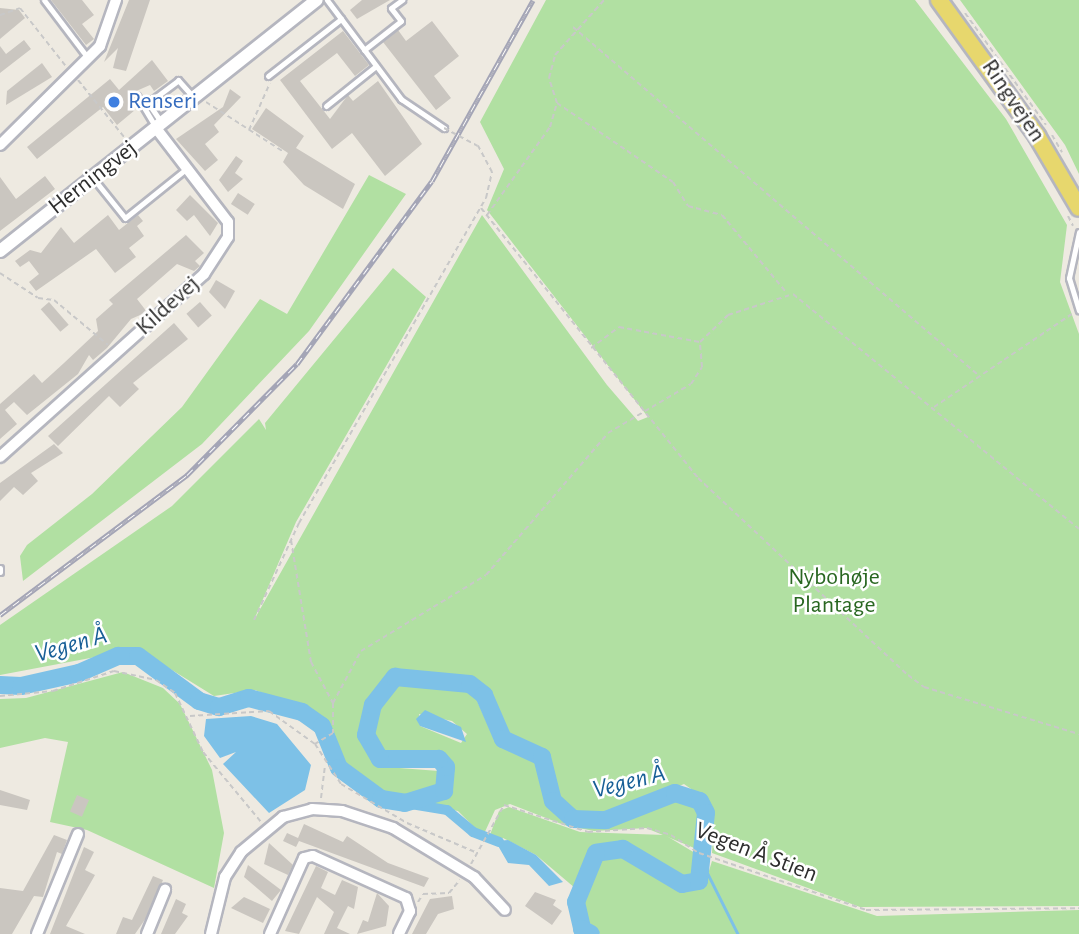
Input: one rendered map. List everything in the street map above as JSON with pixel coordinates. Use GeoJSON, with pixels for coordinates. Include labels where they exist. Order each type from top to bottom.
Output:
{"type":"FeatureCollection","features":[{"type":"Feature","properties":{"kind":"main road","name":"Ringvejen"},"geometry":{"type":"LineString","coordinates":[[939,0],[1037,136],[1079,208]]}},
{"type":"Feature","properties":{"kind":"street"},"geometry":{"type":"LineString","coordinates":[[0,145],[88,58],[108,30],[116,0]]}},
{"type":"Feature","properties":{"kind":"street","name":"Herningvej"},"geometry":{"type":"LineString","coordinates":[[0,251],[317,0]]}},
{"type":"Feature","properties":{"kind":"street","name":"Kildevej"},"geometry":{"type":"LineString","coordinates":[[0,457],[204,274],[228,237],[228,222],[186,169],[159,126]]}},
{"type":"Feature","properties":{"kind":"street"},"geometry":{"type":"LineString","coordinates":[[211,934],[225,877],[267,830],[284,817],[317,809],[393,828],[467,872],[505,910]]}},
{"type":"Feature","properties":{"kind":"street"},"geometry":{"type":"LineString","coordinates":[[37,934],[78,834]]}},
{"type":"Feature","properties":{"kind":"street"},"geometry":{"type":"LineString","coordinates":[[270,934],[304,858],[313,856],[406,898],[408,905],[399,934]]}},
{"type":"Feature","properties":{"kind":"street"},"geometry":{"type":"LineString","coordinates":[[147,934],[165,890]]}},
{"type":"Feature","properties":{"kind":"lane"},"geometry":{"type":"LineString","coordinates":[[44,0],[88,58]]}},
{"type":"Feature","properties":{"kind":"lane"},"geometry":{"type":"LineString","coordinates":[[327,0],[401,99],[444,128]]}},
{"type":"Feature","properties":{"kind":"lane"},"geometry":{"type":"LineString","coordinates":[[365,50],[401,21],[391,8],[402,0]]}},
{"type":"Feature","properties":{"kind":"lane"},"geometry":{"type":"LineString","coordinates":[[268,76],[341,19]]}},
{"type":"Feature","properties":{"kind":"lane"},"geometry":{"type":"LineString","coordinates":[[326,106],[376,66]]}},
{"type":"Feature","properties":{"kind":"lane"},"geometry":{"type":"LineString","coordinates":[[159,126],[148,103],[178,80],[195,97]]}},
{"type":"Feature","properties":{"kind":"lane"},"geometry":{"type":"LineString","coordinates":[[137,96],[159,126]]}},
{"type":"Feature","properties":{"kind":"lane"},"geometry":{"type":"LineString","coordinates":[[93,178],[125,218],[186,169]]}},
{"type":"Feature","properties":{"kind":"lane"},"geometry":{"type":"LineString","coordinates":[[1079,232],[1069,278],[1079,310]]}},
{"type":"Feature","properties":{"kind":"path"},"geometry":{"type":"LineString","coordinates":[[486,215],[550,127],[557,103],[549,78],[573,27],[604,0]]}},
{"type":"Feature","properties":{"kind":"path"},"geometry":{"type":"LineString","coordinates":[[573,27],[977,374]]}},
{"type":"Feature","properties":{"kind":"path"},"geometry":{"type":"LineString","coordinates":[[249,130],[270,83],[281,75]]}},
{"type":"Feature","properties":{"kind":"path"},"geometry":{"type":"LineString","coordinates":[[195,97],[284,152]]}},
{"type":"Feature","properties":{"kind":"path"},"geometry":{"type":"LineString","coordinates":[[557,103],[673,182],[688,205],[722,215],[787,293],[934,407],[1079,529]]}},
{"type":"Feature","properties":{"kind":"path"},"geometry":{"type":"LineString","coordinates":[[254,620],[291,538],[481,208],[492,172],[478,146],[444,128]]}},
{"type":"Feature","properties":{"kind":"path"},"geometry":{"type":"LineString","coordinates":[[481,208],[641,414],[698,478],[908,675],[924,687],[1079,734]]}},
{"type":"Feature","properties":{"kind":"path"},"geometry":{"type":"LineString","coordinates":[[0,273],[38,298],[54,300],[117,352]]}},
{"type":"Feature","properties":{"kind":"path"},"geometry":{"type":"LineString","coordinates":[[700,342],[729,315],[787,293]]}},
{"type":"Feature","properties":{"kind":"path"},"geometry":{"type":"LineString","coordinates":[[934,407],[977,374],[1079,310]]}},
{"type":"Feature","properties":{"kind":"path"},"geometry":{"type":"LineString","coordinates":[[590,349],[619,327],[700,342]]}},
{"type":"Feature","properties":{"kind":"path"},"geometry":{"type":"LineString","coordinates":[[315,744],[331,734],[333,703],[361,651],[504,560],[590,450],[641,414],[691,384],[702,367],[700,342]]}},
{"type":"Feature","properties":{"kind":"path"},"geometry":{"type":"LineString","coordinates":[[291,538],[311,662],[333,703]]}},
{"type":"Feature","properties":{"kind":"path"},"geometry":{"type":"LineString","coordinates":[[0,696],[53,691],[131,671],[174,693],[190,716],[203,752],[267,830]]}},
{"type":"Feature","properties":{"kind":"path"},"geometry":{"type":"LineString","coordinates":[[190,716],[269,711],[315,744],[325,766],[386,813],[476,852]]}},
{"type":"Feature","properties":{"kind":"path"},"geometry":{"type":"LineString","coordinates":[[317,809],[325,766]]}},
{"type":"Feature","properties":{"kind":"path","name":"Vegen Å Stien"},"geometry":{"type":"LineString","coordinates":[[467,872],[504,805],[588,832],[647,828],[699,853],[876,911],[1079,908]]}},
{"type":"Feature","properties":{"kind":"path"},"geometry":{"type":"LineString","coordinates":[[408,905],[423,894],[449,893],[467,872]]}},
{"type":"Feature","properties":{"kind":"green space","name":"Nybohøje Plantage"},"geometry":{"type":"Polygon","coordinates":[[[546,0],[915,0],[1006,119],[1067,225],[1060,282],[1079,334],[1079,906],[860,907],[712,853],[714,817],[704,798],[684,784],[605,816],[582,816],[561,804],[545,755],[505,734],[484,688],[452,674],[390,672],[363,719],[363,737],[386,767],[439,771],[440,787],[410,798],[383,794],[345,767],[320,715],[255,690],[214,696],[138,649],[0,675],[0,625],[172,506],[259,419],[266,430],[265,423],[393,268],[426,297],[296,522],[254,620],[482,215],[607,385],[638,421],[648,417],[487,210],[504,169],[480,122],[546,0]]]}},
{"type":"Feature","properties":{"kind":"green space"},"geometry":{"type":"Polygon","coordinates":[[[960,0],[1079,0],[1079,174],[1065,145],[960,0]]]}},
{"type":"Feature","properties":{"kind":"green space"},"geometry":{"type":"Polygon","coordinates":[[[369,175],[406,194],[309,331],[202,444],[23,581],[20,556],[27,545],[92,494],[182,407],[260,299],[287,314],[369,175]]]}},
{"type":"Feature","properties":{"kind":"green space"},"geometry":{"type":"Polygon","coordinates":[[[123,672],[163,688],[180,704],[212,770],[224,833],[214,888],[87,830],[50,822],[68,742],[45,738],[0,748],[0,699],[26,698],[123,672]]]}},
{"type":"Feature","properties":{"kind":"green space"},"geometry":{"type":"Polygon","coordinates":[[[397,684],[463,688],[475,696],[494,739],[541,766],[549,805],[567,823],[596,827],[665,799],[681,800],[699,809],[699,850],[646,828],[594,831],[564,825],[510,804],[495,810],[483,836],[458,811],[428,805],[451,791],[453,766],[444,756],[432,752],[391,760],[372,741],[376,713],[397,684]],[[419,714],[420,726],[461,743],[467,734],[452,721],[419,714]]]}},
{"type":"Feature","properties":{"kind":"green space"},"geometry":{"type":"Polygon","coordinates":[[[509,807],[580,832],[665,835],[700,856],[698,873],[683,878],[635,848],[603,845],[590,852],[575,888],[536,855],[503,838],[488,840],[499,811],[509,807]]]}},
{"type":"Feature","properties":{"kind":"green space"},"geometry":{"type":"Polygon","coordinates":[[[625,854],[663,881],[691,889],[705,884],[712,861],[877,916],[1079,910],[1079,934],[600,934],[586,919],[584,892],[597,857],[625,854]]]}},
{"type":"Feature","properties":{"kind":"water"},"geometry":{"type":"Polygon","coordinates":[[[425,710],[461,727],[466,742],[420,726],[416,719],[425,710]]]}},
{"type":"Feature","properties":{"kind":"water"},"geometry":{"type":"Polygon","coordinates":[[[251,716],[277,724],[311,765],[305,790],[269,813],[223,764],[236,752],[220,758],[204,736],[206,719],[251,716]]]}},
{"type":"Feature","properties":{"kind":"water"},"geometry":{"type":"Polygon","coordinates":[[[508,840],[536,855],[563,882],[549,886],[529,865],[508,863],[497,844],[487,842],[508,840]]]}},
{"type":"Feature","properties":{"kind":"building"},"geometry":{"type":"Polygon","coordinates":[[[51,0],[82,0],[94,15],[82,24],[94,39],[86,45],[51,0]]]}},
{"type":"Feature","properties":{"kind":"building"},"geometry":{"type":"Polygon","coordinates":[[[129,0],[150,0],[126,71],[113,68],[118,48],[104,62],[129,0]]]}},
{"type":"Feature","properties":{"kind":"building"},"geometry":{"type":"Polygon","coordinates":[[[362,0],[390,0],[357,19],[350,10],[362,0]]]}},
{"type":"Feature","properties":{"kind":"building"},"geometry":{"type":"Polygon","coordinates":[[[0,8],[19,10],[25,18],[0,39],[0,8]]]}},
{"type":"Feature","properties":{"kind":"building"},"geometry":{"type":"Polygon","coordinates":[[[432,21],[459,56],[434,76],[451,98],[436,110],[383,42],[398,30],[406,41],[432,21]]]}},
{"type":"Feature","properties":{"kind":"building"},"geometry":{"type":"Polygon","coordinates":[[[343,31],[369,65],[355,76],[337,53],[300,81],[330,119],[348,95],[353,101],[378,81],[422,144],[385,176],[352,133],[332,149],[280,80],[343,31]]]}},
{"type":"Feature","properties":{"kind":"building"},"geometry":{"type":"Polygon","coordinates":[[[24,40],[31,49],[0,73],[0,46],[6,54],[24,40]]]}},
{"type":"Feature","properties":{"kind":"building"},"geometry":{"type":"Polygon","coordinates":[[[152,60],[168,81],[154,91],[150,85],[134,92],[129,102],[135,110],[117,125],[103,107],[37,159],[27,147],[110,79],[119,90],[152,60]]]}},
{"type":"Feature","properties":{"kind":"building"},"geometry":{"type":"Polygon","coordinates":[[[42,63],[52,77],[6,105],[7,91],[42,63]]]}},
{"type":"Feature","properties":{"kind":"building"},"geometry":{"type":"Polygon","coordinates":[[[230,89],[241,97],[214,125],[219,132],[205,144],[218,160],[205,171],[176,139],[223,107],[230,89]]]}},
{"type":"Feature","properties":{"kind":"building"},"geometry":{"type":"Polygon","coordinates":[[[266,108],[304,136],[296,148],[355,184],[343,209],[304,185],[283,162],[288,153],[252,129],[266,108]]]}},
{"type":"Feature","properties":{"kind":"building"},"geometry":{"type":"Polygon","coordinates":[[[236,156],[243,161],[235,173],[243,179],[228,192],[219,180],[236,156]]]}},
{"type":"Feature","properties":{"kind":"building"},"geometry":{"type":"Polygon","coordinates":[[[45,176],[55,189],[0,231],[0,177],[16,199],[45,176]]]}},
{"type":"Feature","properties":{"kind":"building"},"geometry":{"type":"Polygon","coordinates":[[[238,193],[255,204],[248,215],[231,204],[238,193]]]}},
{"type":"Feature","properties":{"kind":"building"},"geometry":{"type":"Polygon","coordinates":[[[190,195],[218,223],[210,236],[194,215],[187,221],[176,210],[190,195]]]}},
{"type":"Feature","properties":{"kind":"building"},"geometry":{"type":"Polygon","coordinates":[[[108,215],[119,230],[138,215],[143,221],[137,226],[144,236],[129,248],[136,257],[115,273],[96,249],[36,291],[29,282],[39,274],[29,261],[20,267],[15,261],[30,250],[41,253],[61,227],[74,243],[108,215]]]}},
{"type":"Feature","properties":{"kind":"building"},"geometry":{"type":"Polygon","coordinates":[[[186,235],[204,253],[195,261],[200,266],[194,271],[177,264],[137,299],[147,312],[131,319],[107,348],[93,360],[89,355],[78,374],[27,415],[14,402],[5,410],[17,424],[0,439],[0,404],[34,374],[42,383],[98,331],[96,319],[113,304],[109,300],[186,235]]]}},
{"type":"Feature","properties":{"kind":"building"},"geometry":{"type":"Polygon","coordinates":[[[216,280],[235,291],[225,309],[209,292],[216,280]]]}},
{"type":"Feature","properties":{"kind":"building"},"geometry":{"type":"Polygon","coordinates":[[[49,302],[69,325],[60,332],[41,309],[49,302]]]}},
{"type":"Feature","properties":{"kind":"building"},"geometry":{"type":"Polygon","coordinates":[[[200,302],[212,316],[198,327],[186,314],[200,302]]]}},
{"type":"Feature","properties":{"kind":"building"},"geometry":{"type":"Polygon","coordinates":[[[174,323],[188,339],[133,383],[139,389],[120,407],[109,396],[58,446],[48,436],[174,323]]]}},
{"type":"Feature","properties":{"kind":"building"},"geometry":{"type":"Polygon","coordinates":[[[54,444],[63,453],[31,473],[38,481],[23,495],[14,487],[0,501],[0,483],[54,444]]]}},
{"type":"Feature","properties":{"kind":"building"},"geometry":{"type":"Polygon","coordinates":[[[0,790],[30,800],[27,810],[0,805],[0,790]]]}},
{"type":"Feature","properties":{"kind":"building"},"geometry":{"type":"Polygon","coordinates":[[[77,795],[89,800],[82,817],[70,812],[77,795]]]}},
{"type":"Feature","properties":{"kind":"building"},"geometry":{"type":"Polygon","coordinates":[[[304,824],[343,842],[347,836],[388,863],[429,878],[424,887],[299,841],[296,847],[283,841],[287,833],[298,838],[304,824]]]}},
{"type":"Feature","properties":{"kind":"building"},"geometry":{"type":"Polygon","coordinates":[[[54,835],[67,840],[62,854],[57,852],[43,897],[34,896],[12,934],[0,934],[0,888],[23,891],[54,835]]]}},
{"type":"Feature","properties":{"kind":"building"},"geometry":{"type":"Polygon","coordinates":[[[269,843],[293,865],[288,875],[264,864],[269,843]]]}},
{"type":"Feature","properties":{"kind":"building"},"geometry":{"type":"Polygon","coordinates":[[[84,847],[94,852],[85,870],[95,875],[66,926],[85,934],[50,934],[84,847]]]}},
{"type":"Feature","properties":{"kind":"building"},"geometry":{"type":"Polygon","coordinates":[[[248,865],[281,890],[272,901],[244,877],[248,865]]]}},
{"type":"Feature","properties":{"kind":"building"},"geometry":{"type":"Polygon","coordinates":[[[316,866],[328,872],[321,888],[335,895],[342,880],[358,887],[354,909],[348,906],[337,928],[350,934],[324,934],[334,912],[317,897],[299,934],[285,931],[316,866]]]}},
{"type":"Feature","properties":{"kind":"building"},"geometry":{"type":"Polygon","coordinates":[[[153,876],[163,880],[146,918],[135,934],[116,934],[123,917],[132,920],[153,876]]]}},
{"type":"Feature","properties":{"kind":"building"},"geometry":{"type":"Polygon","coordinates":[[[535,892],[556,900],[553,905],[562,911],[552,925],[525,906],[535,892]]]}},
{"type":"Feature","properties":{"kind":"building"},"geometry":{"type":"Polygon","coordinates":[[[377,893],[389,906],[386,926],[357,934],[363,920],[368,922],[377,893]]]}},
{"type":"Feature","properties":{"kind":"building"},"geometry":{"type":"Polygon","coordinates":[[[452,896],[454,909],[438,914],[426,934],[412,934],[430,899],[452,896]]]}},
{"type":"Feature","properties":{"kind":"building"},"geometry":{"type":"Polygon","coordinates":[[[244,897],[270,909],[263,923],[231,908],[244,897]]]}},
{"type":"Feature","properties":{"kind":"building"},"geometry":{"type":"Polygon","coordinates":[[[176,899],[186,904],[182,913],[188,916],[175,934],[161,934],[176,899]]]}},
{"type":"Feature","properties":{"kind":"waterway","name":"Vegen Å"},"geometry":{"type":"LineString","coordinates":[[0,685],[21,686],[79,673],[118,656],[138,656],[199,701],[219,707],[249,698],[302,712],[322,726],[339,768],[381,799],[405,803],[444,791],[446,767],[439,759],[380,759],[366,735],[373,705],[395,677],[470,684],[484,695],[503,739],[542,757],[553,801],[573,819],[606,820],[675,793],[700,801],[706,813],[699,881],[682,884],[623,849],[596,853],[576,902],[582,929],[591,934]]}},
{"type":"Feature","properties":{"kind":"waterway"},"geometry":{"type":"LineString","coordinates":[[405,803],[447,810],[473,832],[499,842]]}},
{"type":"Feature","properties":{"kind":"waterway"},"geometry":{"type":"LineString","coordinates":[[703,864],[738,934]]}},
{"type":"Feature","properties":{"kind":"railway"},"geometry":{"type":"LineString","coordinates":[[0,615],[187,475],[297,364],[432,181],[533,0]]}},
{"type":"Feature","properties":{"kind":"place","name":"Renseri"},"geometry":{"type":"Point","coordinates":[114,102]}}]}
